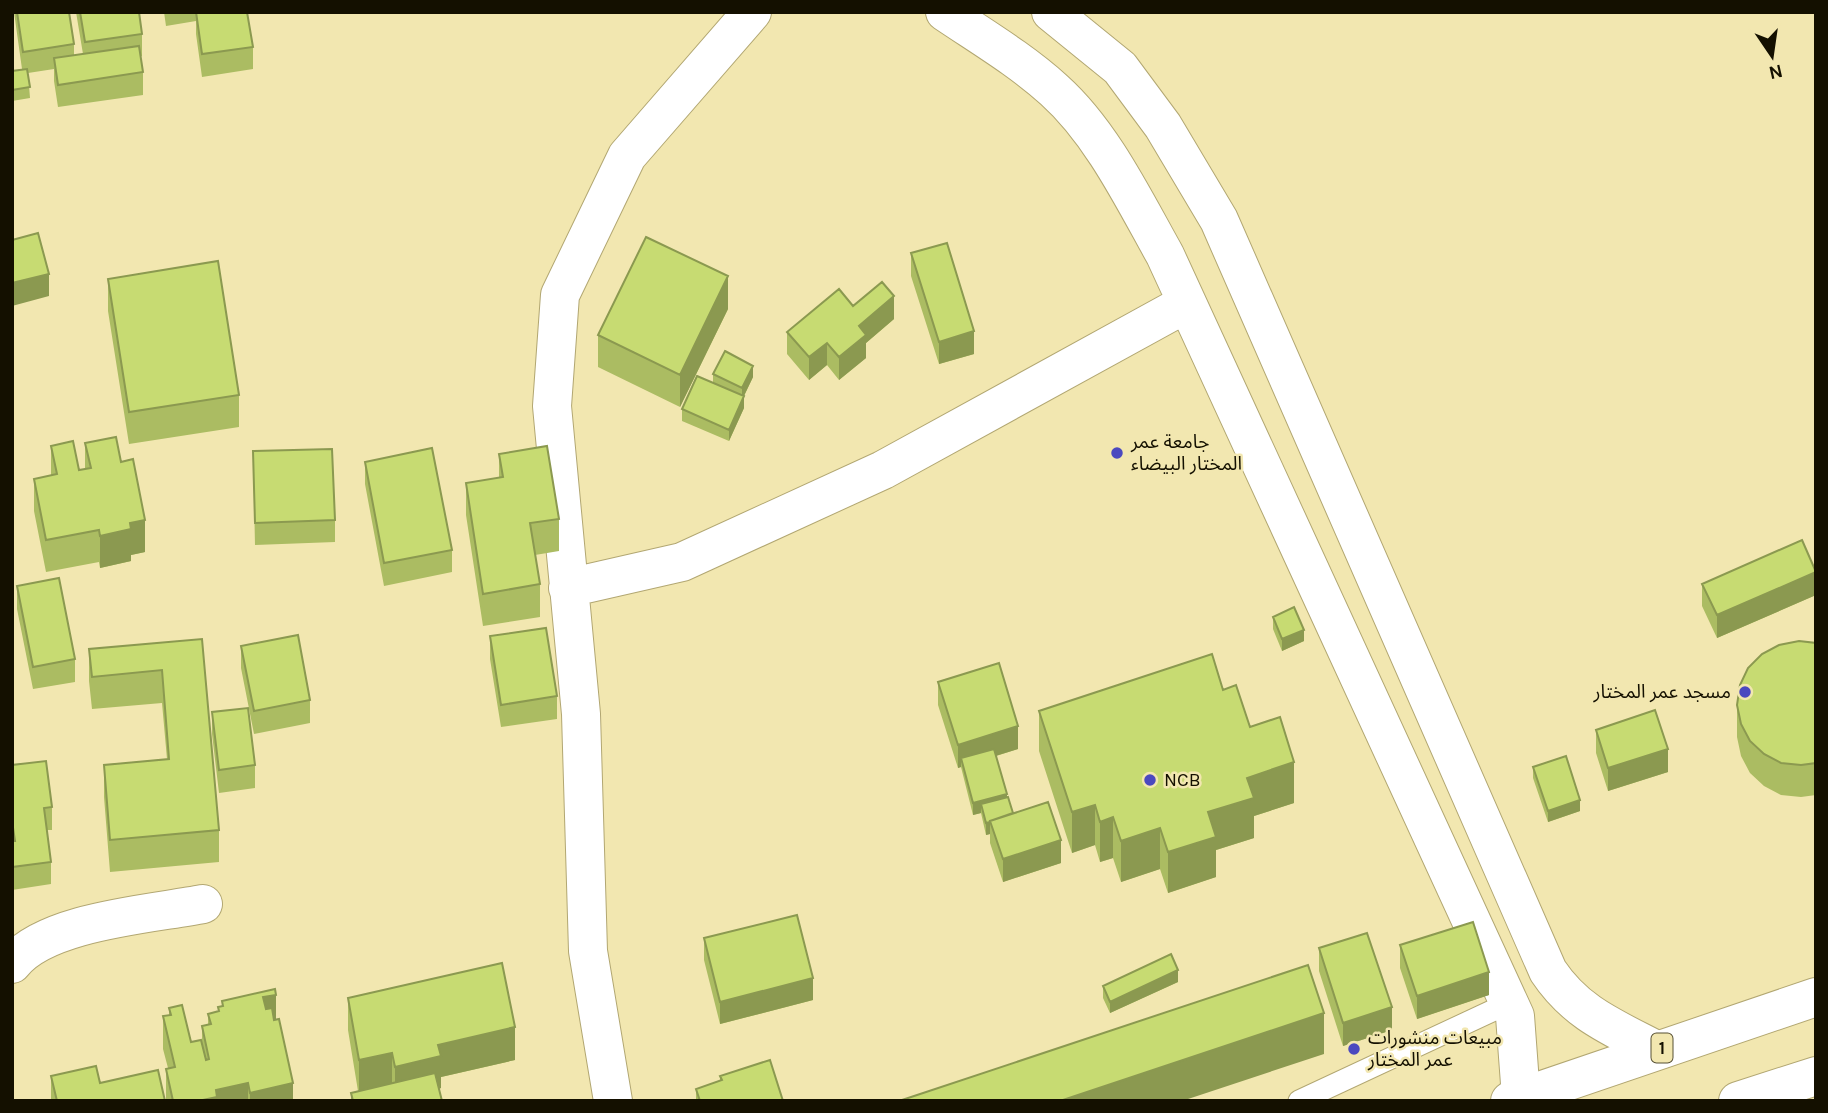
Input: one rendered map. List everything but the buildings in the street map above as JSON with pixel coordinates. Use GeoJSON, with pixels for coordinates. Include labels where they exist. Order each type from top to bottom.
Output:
{"type":"FeatureCollection","features":[{"type":"Feature","properties":{"kind":"main road"},"geometry":{"type":"LineString","coordinates":[[614,1101],[588,951],[582,714],[552,406],[560,295],[627,156],[752,12]]}},
{"type":"Feature","properties":{"kind":"main road"},"geometry":{"type":"LineString","coordinates":[[945,12],[1011,56],[1056,92],[1109,157],[1165,255],[1515,1016],[1519,1047],[1516,1099]]}},
{"type":"Feature","properties":{"kind":"main road"},"geometry":{"type":"LineString","coordinates":[[1051,12],[1120,68],[1163,126],[1219,220],[1548,971],[1561,991],[1583,1012],[1656,1050]]}},
{"type":"Feature","properties":{"kind":"main road"},"geometry":{"type":"LineString","coordinates":[[568,588],[682,562],[883,470],[1187,303]]}},
{"type":"Feature","properties":{"kind":"main road"},"geometry":{"type":"LineString","coordinates":[[12,964],[22,952],[68,930],[203,904]]}},
{"type":"Feature","properties":{"kind":"main road","name":"1"},"geometry":{"type":"LineString","coordinates":[[1516,1099],[1816,997]]}},
{"type":"Feature","properties":{"kind":"main road"},"geometry":{"type":"LineString","coordinates":[[1738,1101],[1816,1076]]}},
{"type":"Feature","properties":{"kind":"lane"},"geometry":{"type":"LineString","coordinates":[[1299,1101],[1509,1003]]}},
{"type":"Feature","properties":{"kind":"place","name":"جامعة عمر المختار البيضاء"},"geometry":{"type":"Point","coordinates":[1117,453]}},
{"type":"Feature","properties":{"kind":"place","name":"مسجد عمر المختار"},"geometry":{"type":"Point","coordinates":[1745,692]}},
{"type":"Feature","properties":{"kind":"place","name":"NCB"},"geometry":{"type":"Point","coordinates":[1150,780]}},
{"type":"Feature","properties":{"kind":"place","name":"مبيعات منشورات عمر المختار"},"geometry":{"type":"Point","coordinates":[1354,1049]}}]}
